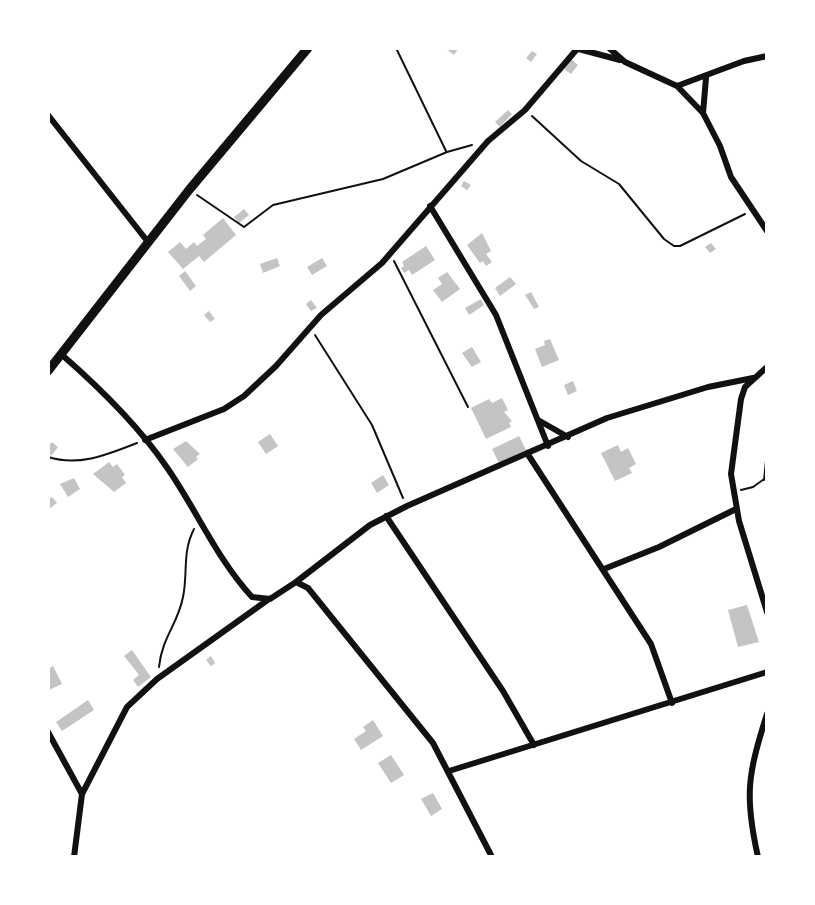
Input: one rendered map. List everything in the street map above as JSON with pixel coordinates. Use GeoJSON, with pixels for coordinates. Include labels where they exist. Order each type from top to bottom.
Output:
{"type":"FeatureCollection","features":[{"type":"Feature","properties":{"kind":"street"},"geometry":{"type":"LineString","coordinates":[[48,371],[189,190],[308,48]]}},
{"type":"Feature","properties":{"kind":"street"},"geometry":{"type":"LineString","coordinates":[[145,440],[224,410],[244,396],[276,366],[309,327],[390,253],[488,141],[525,110],[576,48],[625,62],[677,86],[703,113],[720,146],[731,177],[767,231]]}},
{"type":"Feature","properties":{"kind":"street"},"geometry":{"type":"LineString","coordinates":[[609,48],[625,62]]}},
{"type":"Feature","properties":{"kind":"street"},"geometry":{"type":"LineString","coordinates":[[677,86],[705,78],[744,61],[767,56]]}},
{"type":"Feature","properties":{"kind":"street"},"geometry":{"type":"LineString","coordinates":[[703,113],[705,78]]}},
{"type":"Feature","properties":{"kind":"street"},"geometry":{"type":"LineString","coordinates":[[48,115],[148,242]]}},
{"type":"Feature","properties":{"kind":"street"},"geometry":{"type":"LineString","coordinates":[[430,206],[496,315],[548,446]]}},
{"type":"Feature","properties":{"kind":"street"},"geometry":{"type":"LineString","coordinates":[[62,354],[87,376],[168,469],[199,521],[252,597],[270,599]]}},
{"type":"Feature","properties":{"kind":"street"},"geometry":{"type":"LineString","coordinates":[[767,367],[753,378],[741,399],[733,450],[732,490],[767,612]]}},
{"type":"Feature","properties":{"kind":"street"},"geometry":{"type":"LineString","coordinates":[[74,857],[82,794],[128,707],[157,678],[296,582],[345,543],[386,516],[406,506],[548,446],[607,418],[753,378]]}},
{"type":"Feature","properties":{"kind":"street"},"geometry":{"type":"LineString","coordinates":[[538,420],[568,436]]}},
{"type":"Feature","properties":{"kind":"street"},"geometry":{"type":"LineString","coordinates":[[527,453],[651,644],[672,703]]}},
{"type":"Feature","properties":{"kind":"street"},"geometry":{"type":"LineString","coordinates":[[604,570],[659,547],[736,509]]}},
{"type":"Feature","properties":{"kind":"street"},"geometry":{"type":"LineString","coordinates":[[386,516],[503,691],[534,745]]}},
{"type":"Feature","properties":{"kind":"street"},"geometry":{"type":"LineString","coordinates":[[296,582],[308,588],[433,742],[492,857]]}},
{"type":"Feature","properties":{"kind":"street"},"geometry":{"type":"LineString","coordinates":[[448,771],[767,672]]}},
{"type":"Feature","properties":{"kind":"street"},"geometry":{"type":"LineString","coordinates":[[758,857],[750,821],[748,798],[750,774],[767,714]]}},
{"type":"Feature","properties":{"kind":"street"},"geometry":{"type":"LineString","coordinates":[[48,732],[82,794]]}},
{"type":"Feature","properties":{"kind":"path"},"geometry":{"type":"LineString","coordinates":[[396,48],[447,152]]}},
{"type":"Feature","properties":{"kind":"path"},"geometry":{"type":"LineString","coordinates":[[525,110],[581,161],[619,184],[648,221],[674,246],[680,246],[752,210]]}},
{"type":"Feature","properties":{"kind":"path"},"geometry":{"type":"LineString","coordinates":[[189,190],[244,227],[273,205],[383,179],[447,152],[488,141]]}},
{"type":"Feature","properties":{"kind":"path"},"geometry":{"type":"LineString","coordinates":[[390,253],[468,407]]}},
{"type":"Feature","properties":{"kind":"path"},"geometry":{"type":"LineString","coordinates":[[309,327],[372,425],[406,506]]}},
{"type":"Feature","properties":{"kind":"path"},"geometry":{"type":"LineString","coordinates":[[48,457],[70,462],[88,460],[145,440]]}},
{"type":"Feature","properties":{"kind":"path"},"geometry":{"type":"LineString","coordinates":[[732,490],[745,489],[766,478],[767,451]]}},
{"type":"Feature","properties":{"kind":"path"},"geometry":{"type":"LineString","coordinates":[[157,678],[164,640],[178,613],[183,597],[187,544],[199,521]]}},
{"type":"Feature","properties":{"kind":"building"},"geometry":{"type":"Polygon","coordinates":[[[445,48],[456,48],[458,49],[454,55],[445,48]]]}},
{"type":"Feature","properties":{"kind":"building"},"geometry":{"type":"Polygon","coordinates":[[[532,51],[537,54],[531,62],[526,58],[532,51]]]}},
{"type":"Feature","properties":{"kind":"building"},"geometry":{"type":"Polygon","coordinates":[[[571,59],[578,65],[571,74],[564,69],[571,59]]]}},
{"type":"Feature","properties":{"kind":"building"},"geometry":{"type":"Polygon","coordinates":[[[508,110],[512,114],[500,127],[495,122],[508,110]]]}},
{"type":"Feature","properties":{"kind":"building"},"geometry":{"type":"Polygon","coordinates":[[[464,181],[471,185],[467,190],[461,186],[464,181]]]}},
{"type":"Feature","properties":{"kind":"building"},"geometry":{"type":"Polygon","coordinates":[[[244,209],[249,215],[239,223],[234,217],[244,209]]]}},
{"type":"Feature","properties":{"kind":"building"},"geometry":{"type":"Polygon","coordinates":[[[223,218],[236,235],[204,262],[199,256],[183,269],[168,252],[180,242],[186,249],[194,242],[197,246],[206,239],[203,235],[223,218]]]}},
{"type":"Feature","properties":{"kind":"building"},"geometry":{"type":"Polygon","coordinates":[[[482,233],[491,251],[486,254],[492,262],[486,266],[483,261],[480,263],[467,245],[482,233]]]}},
{"type":"Feature","properties":{"kind":"building"},"geometry":{"type":"Polygon","coordinates":[[[711,243],[716,249],[710,253],[705,247],[711,243]]]}},
{"type":"Feature","properties":{"kind":"building"},"geometry":{"type":"Polygon","coordinates":[[[426,246],[435,260],[412,275],[409,270],[404,273],[401,268],[404,266],[402,262],[426,246]]]}},
{"type":"Feature","properties":{"kind":"building"},"geometry":{"type":"Polygon","coordinates":[[[277,258],[280,266],[263,273],[260,264],[277,258]]]}},
{"type":"Feature","properties":{"kind":"building"},"geometry":{"type":"Polygon","coordinates":[[[322,258],[327,266],[312,275],[307,267],[322,258]]]}},
{"type":"Feature","properties":{"kind":"building"},"geometry":{"type":"Polygon","coordinates":[[[185,271],[196,286],[190,291],[179,276],[185,271]]]}},
{"type":"Feature","properties":{"kind":"building"},"geometry":{"type":"Polygon","coordinates":[[[447,272],[460,289],[442,302],[433,290],[442,284],[438,278],[447,272]]]}},
{"type":"Feature","properties":{"kind":"building"},"geometry":{"type":"Polygon","coordinates":[[[510,277],[516,284],[500,296],[495,288],[510,277]]]}},
{"type":"Feature","properties":{"kind":"building"},"geometry":{"type":"Polygon","coordinates":[[[531,292],[539,307],[534,309],[525,295],[531,292]]]}},
{"type":"Feature","properties":{"kind":"building"},"geometry":{"type":"Polygon","coordinates":[[[481,299],[484,305],[469,315],[465,308],[481,299]]]}},
{"type":"Feature","properties":{"kind":"building"},"geometry":{"type":"Polygon","coordinates":[[[311,300],[317,308],[311,311],[306,304],[311,300]]]}},
{"type":"Feature","properties":{"kind":"building"},"geometry":{"type":"Polygon","coordinates":[[[209,311],[215,319],[210,322],[204,315],[209,311]]]}},
{"type":"Feature","properties":{"kind":"building"},"geometry":{"type":"Polygon","coordinates":[[[550,339],[559,360],[542,367],[535,349],[545,345],[544,341],[550,339]]]}},
{"type":"Feature","properties":{"kind":"building"},"geometry":{"type":"Polygon","coordinates":[[[472,347],[481,362],[472,367],[462,353],[472,347]]]}},
{"type":"Feature","properties":{"kind":"building"},"geometry":{"type":"Polygon","coordinates":[[[573,381],[577,391],[568,395],[564,385],[573,381]]]}},
{"type":"Feature","properties":{"kind":"building"},"geometry":{"type":"Polygon","coordinates":[[[502,398],[508,410],[504,412],[512,421],[509,423],[511,427],[486,439],[471,408],[489,399],[492,403],[502,398]]]}},
{"type":"Feature","properties":{"kind":"building"},"geometry":{"type":"Polygon","coordinates":[[[270,434],[278,446],[266,454],[258,442],[270,434]]]}},
{"type":"Feature","properties":{"kind":"building"},"geometry":{"type":"Polygon","coordinates":[[[519,436],[526,450],[499,463],[492,449],[519,436]]]}},
{"type":"Feature","properties":{"kind":"building"},"geometry":{"type":"Polygon","coordinates":[[[186,441],[200,454],[196,457],[198,459],[188,467],[173,449],[186,441]]]}},
{"type":"Feature","properties":{"kind":"building"},"geometry":{"type":"Polygon","coordinates":[[[52,442],[58,447],[51,456],[48,447],[52,442]]]}},
{"type":"Feature","properties":{"kind":"building"},"geometry":{"type":"Polygon","coordinates":[[[618,445],[621,452],[628,448],[636,464],[629,468],[632,473],[615,481],[601,453],[618,445]]]}},
{"type":"Feature","properties":{"kind":"building"},"geometry":{"type":"Polygon","coordinates":[[[109,462],[113,467],[117,464],[125,475],[122,477],[126,483],[114,492],[93,474],[109,462]]]}},
{"type":"Feature","properties":{"kind":"building"},"geometry":{"type":"Polygon","coordinates":[[[383,475],[389,485],[377,493],[371,483],[383,475]]]}},
{"type":"Feature","properties":{"kind":"building"},"geometry":{"type":"Polygon","coordinates":[[[74,478],[80,489],[68,497],[60,484],[74,478]]]}},
{"type":"Feature","properties":{"kind":"building"},"geometry":{"type":"Polygon","coordinates":[[[52,497],[57,503],[48,510],[48,500],[52,497]]]}},
{"type":"Feature","properties":{"kind":"building"},"geometry":{"type":"Polygon","coordinates":[[[747,605],[759,642],[738,647],[728,610],[747,605]]]}},
{"type":"Feature","properties":{"kind":"building"},"geometry":{"type":"Polygon","coordinates":[[[132,650],[151,677],[138,687],[133,680],[139,675],[124,656],[132,650]]]}},
{"type":"Feature","properties":{"kind":"building"},"geometry":{"type":"Polygon","coordinates":[[[211,656],[215,663],[211,666],[206,660],[211,656]]]}},
{"type":"Feature","properties":{"kind":"building"},"geometry":{"type":"Polygon","coordinates":[[[53,666],[62,684],[49,690],[48,669],[53,666]]]}},
{"type":"Feature","properties":{"kind":"building"},"geometry":{"type":"Polygon","coordinates":[[[88,700],[94,710],[62,731],[56,722],[88,700]]]}},
{"type":"Feature","properties":{"kind":"building"},"geometry":{"type":"Polygon","coordinates":[[[373,720],[383,736],[361,750],[354,739],[366,731],[363,727],[373,720]]]}},
{"type":"Feature","properties":{"kind":"building"},"geometry":{"type":"Polygon","coordinates":[[[391,755],[404,775],[391,783],[378,763],[391,755]]]}},
{"type":"Feature","properties":{"kind":"building"},"geometry":{"type":"Polygon","coordinates":[[[433,793],[442,809],[431,816],[421,799],[433,793]]]}}]}
